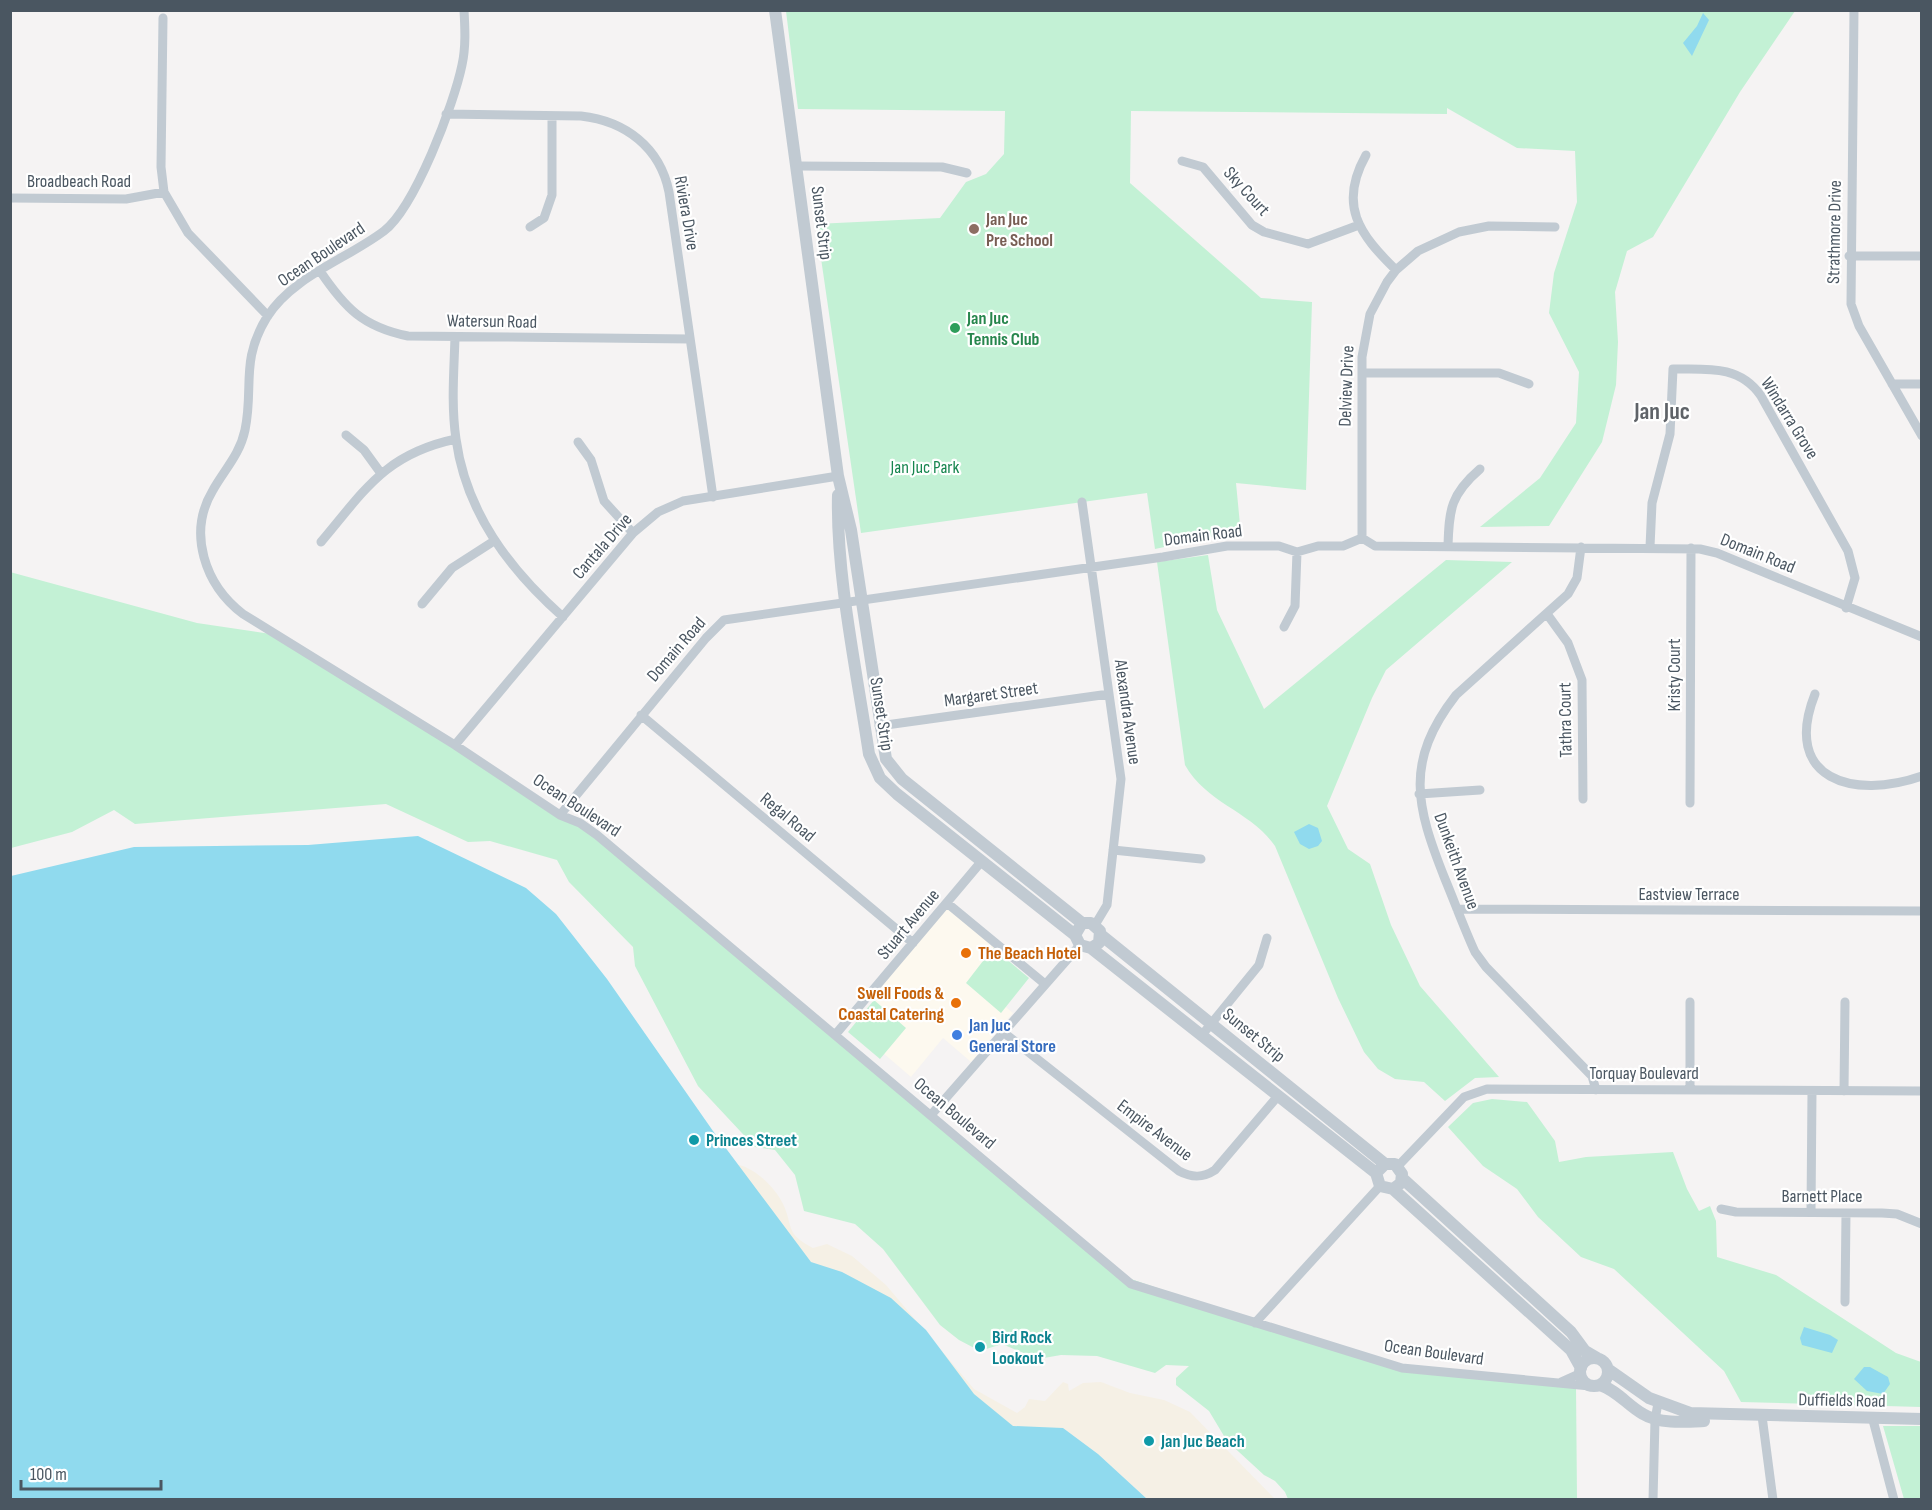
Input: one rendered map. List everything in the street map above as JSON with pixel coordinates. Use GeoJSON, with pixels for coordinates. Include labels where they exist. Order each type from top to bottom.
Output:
{"type":"FeatureCollection","features":[{"type":"Feature","properties":{"kind":"street","name":"Ocean Boulevard"},"geometry":{"type":"LineString","coordinates":[[464,10],[463,62],[446,114],[414,190],[393,223],[292,291],[268,316],[256,339],[248,368],[247,414],[242,442],[231,464],[211,492],[203,512],[201,539],[209,573],[226,599],[243,614],[455,745],[560,815],[580,823],[597,835],[931,1114],[1124,1280],[1402,1368],[1595,1386]]}},
{"type":"Feature","properties":{"kind":"street","name":"Sunset Strip"},"geometry":{"type":"LineString","coordinates":[[775,10],[838,476],[851,530],[879,726],[886,759],[895,773],[1082,923],[1098,930],[1380,1168]]}},
{"type":"Feature","properties":{"kind":"street","name":"Strathmore Drive"},"geometry":{"type":"LineString","coordinates":[[1854,10],[1849,292],[1853,314],[1922,436]]}},
{"type":"Feature","properties":{"kind":"street"},"geometry":{"type":"LineString","coordinates":[[164,18],[162,167],[164,192],[188,233],[268,316]]}},
{"type":"Feature","properties":{"kind":"street","name":"Riviera Drive"},"geometry":{"type":"LineString","coordinates":[[446,114],[581,116],[612,123],[637,138],[657,159],[669,192],[713,496]]}},
{"type":"Feature","properties":{"kind":"street"},"geometry":{"type":"LineString","coordinates":[[530,227],[544,218],[552,195],[552,116]]}},
{"type":"Feature","properties":{"kind":"street"},"geometry":{"type":"LineString","coordinates":[[1366,155],[1356,173],[1352,191],[1359,225],[1370,243],[1396,270]]}},
{"type":"Feature","properties":{"kind":"street","name":"Sky Court"},"geometry":{"type":"LineString","coordinates":[[1182,161],[1203,167],[1252,225],[1264,232],[1308,244],[1359,225]]}},
{"type":"Feature","properties":{"kind":"street"},"geometry":{"type":"LineString","coordinates":[[797,166],[942,167],[967,173]]}},
{"type":"Feature","properties":{"kind":"street","name":"Broadbeach Road"},"geometry":{"type":"LineString","coordinates":[[10,198],[126,199],[164,192]]}},
{"type":"Feature","properties":{"kind":"street","name":"Delview Drive"},"geometry":{"type":"LineString","coordinates":[[1362,538],[1363,343],[1370,315],[1396,270],[1431,243],[1459,232],[1489,226],[1555,227]]}},
{"type":"Feature","properties":{"kind":"street"},"geometry":{"type":"LineString","coordinates":[[1850,256],[1922,256]]}},
{"type":"Feature","properties":{"kind":"street","name":"Watersun Road"},"geometry":{"type":"LineString","coordinates":[[320,271],[341,301],[370,324],[408,336],[690,339]]}},
{"type":"Feature","properties":{"kind":"street"},"geometry":{"type":"LineString","coordinates":[[455,337],[456,439],[470,492],[494,541],[521,577],[563,617]]}},
{"type":"Feature","properties":{"kind":"street","name":"Windarra Grove"},"geometry":{"type":"LineString","coordinates":[[1650,547],[1652,503],[1670,434],[1673,369],[1729,371],[1748,381],[1761,396],[1848,551],[1855,578],[1846,608]]}},
{"type":"Feature","properties":{"kind":"street"},"geometry":{"type":"LineString","coordinates":[[1362,373],[1499,373],[1529,384]]}},
{"type":"Feature","properties":{"kind":"street"},"geometry":{"type":"LineString","coordinates":[[1892,384],[1922,384]]}},
{"type":"Feature","properties":{"kind":"street"},"geometry":{"type":"LineString","coordinates":[[346,435],[364,450],[381,472]]}},
{"type":"Feature","properties":{"kind":"street"},"geometry":{"type":"LineString","coordinates":[[321,542],[381,472],[415,450],[456,439]]}},
{"type":"Feature","properties":{"kind":"street"},"geometry":{"type":"LineString","coordinates":[[578,442],[591,460],[604,501],[633,533]]}},
{"type":"Feature","properties":{"kind":"street"},"geometry":{"type":"LineString","coordinates":[[1448,546],[1453,501],[1463,484],[1480,469]]}},
{"type":"Feature","properties":{"kind":"street","name":"Sunset Strip"},"geometry":{"type":"LineString","coordinates":[[838,476],[837,524],[869,754],[875,770],[886,785],[1082,943],[1278,1096],[1380,1168],[1398,1166]]}},
{"type":"Feature","properties":{"kind":"street","name":"Cantala Drive"},"geometry":{"type":"LineString","coordinates":[[455,745],[633,533],[650,517],[670,506],[713,496],[838,476]]}},
{"type":"Feature","properties":{"kind":"street","name":"Alexandra Avenue"},"geometry":{"type":"LineString","coordinates":[[1082,502],[1121,779],[1107,905],[1098,930]]}},
{"type":"Feature","properties":{"kind":"street","name":"Domain Road"},"geometry":{"type":"LineString","coordinates":[[560,815],[713,629],[724,620],[1227,546],[1280,546],[1297,552],[1312,546],[1348,545],[1362,538],[1375,546],[1691,548],[1717,553],[1846,608],[1922,637]]}},
{"type":"Feature","properties":{"kind":"street"},"geometry":{"type":"LineString","coordinates":[[423,604],[452,568],[494,541]]}},
{"type":"Feature","properties":{"kind":"street","name":"Dunkeith Avenue"},"geometry":{"type":"LineString","coordinates":[[1581,547],[1580,567],[1574,586],[1547,614],[1456,695],[1446,708],[1427,745],[1419,794],[1427,834],[1480,959],[1592,1076],[1596,1090]]}},
{"type":"Feature","properties":{"kind":"street","name":"Kristy Court"},"geometry":{"type":"LineString","coordinates":[[1690,803],[1691,548]]}},
{"type":"Feature","properties":{"kind":"street"},"geometry":{"type":"LineString","coordinates":[[1284,627],[1295,606],[1297,552]]}},
{"type":"Feature","properties":{"kind":"street","name":"Tathra Court"},"geometry":{"type":"LineString","coordinates":[[1547,614],[1563,634],[1575,657],[1582,680],[1582,799]]}},
{"type":"Feature","properties":{"kind":"street","name":"Margaret Street"},"geometry":{"type":"LineString","coordinates":[[879,726],[1109,694]]}},
{"type":"Feature","properties":{"kind":"street"},"geometry":{"type":"LineString","coordinates":[[1815,694],[1809,710],[1807,738],[1812,757],[1826,773],[1837,781],[1863,787],[1897,783],[1922,776]]}},
{"type":"Feature","properties":{"kind":"street","name":"Regal Road"},"geometry":{"type":"LineString","coordinates":[[641,715],[913,943]]}},
{"type":"Feature","properties":{"kind":"street"},"geometry":{"type":"LineString","coordinates":[[1419,794],[1480,790]]}},
{"type":"Feature","properties":{"kind":"street"},"geometry":{"type":"LineString","coordinates":[[1113,850],[1201,859]]}},
{"type":"Feature","properties":{"kind":"street","name":"Stuart Avenue"},"geometry":{"type":"LineString","coordinates":[[836,1035],[981,862]]}},
{"type":"Feature","properties":{"kind":"street"},"geometry":{"type":"LineString","coordinates":[[947,903],[1045,984]]}},
{"type":"Feature","properties":{"kind":"street","name":"Eastview Terrace"},"geometry":{"type":"LineString","coordinates":[[1457,909],[1922,911]]}},
{"type":"Feature","properties":{"kind":"street"},"geometry":{"type":"LineString","coordinates":[[931,1114],[1082,943],[1082,923]]}},
{"type":"Feature","properties":{"kind":"street"},"geometry":{"type":"LineString","coordinates":[[1082,943],[1099,943],[1098,930]]}},
{"type":"Feature","properties":{"kind":"street"},"geometry":{"type":"LineString","coordinates":[[1202,1035],[1259,965],[1267,938]]}},
{"type":"Feature","properties":{"kind":"street"},"geometry":{"type":"LineString","coordinates":[[1690,1002],[1690,1090]]}},
{"type":"Feature","properties":{"kind":"street"},"geometry":{"type":"LineString","coordinates":[[1844,1090],[1845,1002]]}},
{"type":"Feature","properties":{"kind":"street","name":"Empire Avenue"},"geometry":{"type":"LineString","coordinates":[[1003,1032],[1179,1172],[1191,1176],[1204,1176],[1215,1170],[1278,1096]]}},
{"type":"Feature","properties":{"kind":"street","name":"Torquay Boulevard"},"geometry":{"type":"LineString","coordinates":[[1398,1166],[1456,1104],[1470,1093],[1487,1089],[1922,1091]]}},
{"type":"Feature","properties":{"kind":"street"},"geometry":{"type":"LineString","coordinates":[[1811,1212],[1812,1090]]}},
{"type":"Feature","properties":{"kind":"street"},"geometry":{"type":"LineString","coordinates":[[1380,1168],[1386,1187],[1571,1350],[1581,1370],[1583,1381],[1595,1386],[1606,1381],[1609,1370],[1605,1362],[1589,1354],[1570,1332],[1403,1179],[1398,1166]]}},
{"type":"Feature","properties":{"kind":"street"},"geometry":{"type":"LineString","coordinates":[[1255,1323],[1386,1187],[1403,1179]]}},
{"type":"Feature","properties":{"kind":"street","name":"Barnett Place"},"geometry":{"type":"LineString","coordinates":[[1721,1209],[1737,1212],[1897,1214],[1922,1224]]}},
{"type":"Feature","properties":{"kind":"street"},"geometry":{"type":"LineString","coordinates":[[1845,1302],[1846,1213]]}},
{"type":"Feature","properties":{"kind":"street"},"geometry":{"type":"LineString","coordinates":[[1581,1370],[1588,1359],[1597,1358]]}},
{"type":"Feature","properties":{"kind":"street","name":"Ocean Boulevard"},"geometry":{"type":"LineString","coordinates":[[1556,1383],[1570,1380],[1581,1370]]}},
{"type":"Feature","properties":{"kind":"street","name":"Duffields Road"},"geometry":{"type":"LineString","coordinates":[[1609,1370],[1658,1403],[1704,1415],[1873,1420],[1922,1419]]}},
{"type":"Feature","properties":{"kind":"street","name":"Duffields Road"},"geometry":{"type":"LineString","coordinates":[[1595,1386],[1618,1394],[1644,1415],[1655,1419],[1696,1422],[1762,1416]]}},
{"type":"Feature","properties":{"kind":"street"},"geometry":{"type":"LineString","coordinates":[[1653,1500],[1655,1419],[1658,1403]]}},
{"type":"Feature","properties":{"kind":"street"},"geometry":{"type":"LineString","coordinates":[[1762,1416],[1773,1500]]}},
{"type":"Feature","properties":{"kind":"street"},"geometry":{"type":"LineString","coordinates":[[1873,1420],[1894,1500]]}},
{"type":"Feature","properties":{"kind":"shaded area"},"geometry":{"type":"Polygon","coordinates":[[[947,907],[999,950],[974,980],[1013,1013],[971,1062],[943,1038],[911,1077],[883,1053],[902,1029],[870,1000],[947,907]]]}},
{"type":"Feature","properties":{"kind":"green space","name":"Jan Juc Park"},"geometry":{"type":"Polygon","coordinates":[[[786,11],[1795,11],[1740,92],[1653,237],[1627,251],[1615,292],[1618,342],[1616,385],[1602,442],[1549,526],[1480,527],[1540,478],[1576,423],[1579,372],[1549,313],[1554,273],[1577,202],[1575,151],[1517,148],[1447,108],[1447,114],[1131,111],[1130,183],[1261,298],[1312,302],[1306,490],[1236,483],[1241,535],[1215,536],[1155,549],[1147,493],[861,533],[816,224],[940,218],[966,182],[986,174],[1004,154],[1005,111],[798,109],[786,11]]]}},
{"type":"Feature","properties":{"kind":"green space"},"geometry":{"type":"Polygon","coordinates":[[[1208,555],[1217,610],[1264,709],[1446,560],[1512,562],[1386,670],[1327,806],[1348,849],[1370,864],[1391,925],[1420,986],[1499,1077],[1475,1078],[1445,1101],[1424,1082],[1395,1079],[1378,1069],[1364,1052],[1338,998],[1275,846],[1254,824],[1205,789],[1185,765],[1157,562],[1208,555]]]}},
{"type":"Feature","properties":{"kind":"green space"},"geometry":{"type":"Polygon","coordinates":[[[10,572],[197,623],[278,635],[580,823],[1116,1274],[1381,1363],[1576,1386],[1577,1499],[1288,1499],[1275,1481],[1264,1475],[1227,1441],[1209,1411],[1176,1385],[1176,1378],[1189,1366],[1166,1365],[1155,1373],[1097,1356],[1061,1355],[1038,1359],[1002,1344],[980,1351],[959,1340],[940,1325],[883,1249],[855,1224],[804,1211],[795,1175],[775,1150],[755,1147],[698,1086],[635,966],[633,947],[569,882],[557,860],[490,841],[468,842],[386,804],[135,824],[114,810],[72,832],[11,848],[10,572]]]}},
{"type":"Feature","properties":{"kind":"green space"},"geometry":{"type":"Polygon","coordinates":[[[993,948],[1029,978],[1001,1013],[966,983],[993,948]]]}},
{"type":"Feature","properties":{"kind":"green space"},"geometry":{"type":"Polygon","coordinates":[[[874,1000],[906,1028],[880,1059],[848,1032],[874,1000]]]}},
{"type":"Feature","properties":{"kind":"green space"},"geometry":{"type":"Polygon","coordinates":[[[1492,1099],[1527,1102],[1555,1141],[1559,1162],[1586,1157],[1673,1152],[1687,1189],[1699,1211],[1710,1206],[1716,1221],[1717,1257],[1776,1275],[1896,1353],[1921,1362],[1921,1407],[1741,1402],[1724,1371],[1614,1269],[1581,1257],[1538,1217],[1517,1189],[1483,1166],[1448,1127],[1473,1103],[1492,1099]]]}},
{"type":"Feature","properties":{"kind":"green space"},"geometry":{"type":"Polygon","coordinates":[[[1883,1426],[1921,1426],[1921,1499],[1904,1499],[1883,1426]]]}},
{"type":"Feature","properties":{"kind":"sand"},"geometry":{"type":"Polygon","coordinates":[[[344,841],[730,1164],[745,1167],[761,1176],[779,1197],[791,1229],[798,1238],[813,1248],[827,1244],[852,1256],[886,1285],[974,1389],[1017,1413],[1025,1407],[1029,1399],[1045,1401],[1063,1382],[1068,1384],[1069,1391],[1083,1383],[1101,1382],[1130,1393],[1164,1400],[1190,1412],[1275,1499],[1147,1499],[1098,1454],[1063,1428],[975,1427],[344,841]]]}},
{"type":"Feature","properties":{"kind":"water"},"geometry":{"type":"Polygon","coordinates":[[[1703,13],[1709,20],[1692,56],[1683,43],[1697,26],[1703,13]]]}},
{"type":"Feature","properties":{"kind":"water"},"geometry":{"type":"Polygon","coordinates":[[[1309,824],[1318,828],[1322,841],[1318,846],[1309,849],[1300,844],[1294,832],[1309,824]]]}},
{"type":"Feature","properties":{"kind":"water"},"geometry":{"type":"Polygon","coordinates":[[[418,836],[526,888],[556,914],[607,979],[713,1131],[811,1262],[842,1272],[891,1298],[926,1330],[974,1394],[1013,1426],[1063,1428],[1098,1454],[1147,1499],[11,1499],[11,876],[134,847],[308,845],[418,836]]]}},
{"type":"Feature","properties":{"kind":"water"},"geometry":{"type":"Polygon","coordinates":[[[1804,1327],[1830,1335],[1838,1340],[1832,1353],[1802,1345],[1800,1338],[1804,1327]]]}},
{"type":"Feature","properties":{"kind":"water"},"geometry":{"type":"Polygon","coordinates":[[[1864,1367],[1870,1367],[1888,1377],[1890,1384],[1883,1394],[1867,1391],[1854,1379],[1864,1367]]]}},
{"type":"Feature","properties":{"kind":"place","name":"Jan Juc Pre School"},"geometry":{"type":"Point","coordinates":[974,229]}},
{"type":"Feature","properties":{"kind":"place","name":"Jan Juc Tennis Club"},"geometry":{"type":"Point","coordinates":[955,328]}},
{"type":"Feature","properties":{"kind":"place","name":"The Beach Hotel"},"geometry":{"type":"Point","coordinates":[966,953]}},
{"type":"Feature","properties":{"kind":"place","name":"Swell Foods & Coastal Catering"},"geometry":{"type":"Point","coordinates":[956,1003]}},
{"type":"Feature","properties":{"kind":"place","name":"Jan Juc General Store"},"geometry":{"type":"Point","coordinates":[957,1035]}},
{"type":"Feature","properties":{"kind":"place","name":"Princes Street"},"geometry":{"type":"Point","coordinates":[694,1140]}},
{"type":"Feature","properties":{"kind":"place","name":"Bird Rock Lookout"},"geometry":{"type":"Point","coordinates":[980,1347]}},
{"type":"Feature","properties":{"kind":"place","name":"Jan Juc Beach"},"geometry":{"type":"Point","coordinates":[1149,1441]}},
{"type":"Feature","properties":{"kind":"district","name":"Jan Juc"},"geometry":{"type":"Point","coordinates":[1662,411]}}]}
